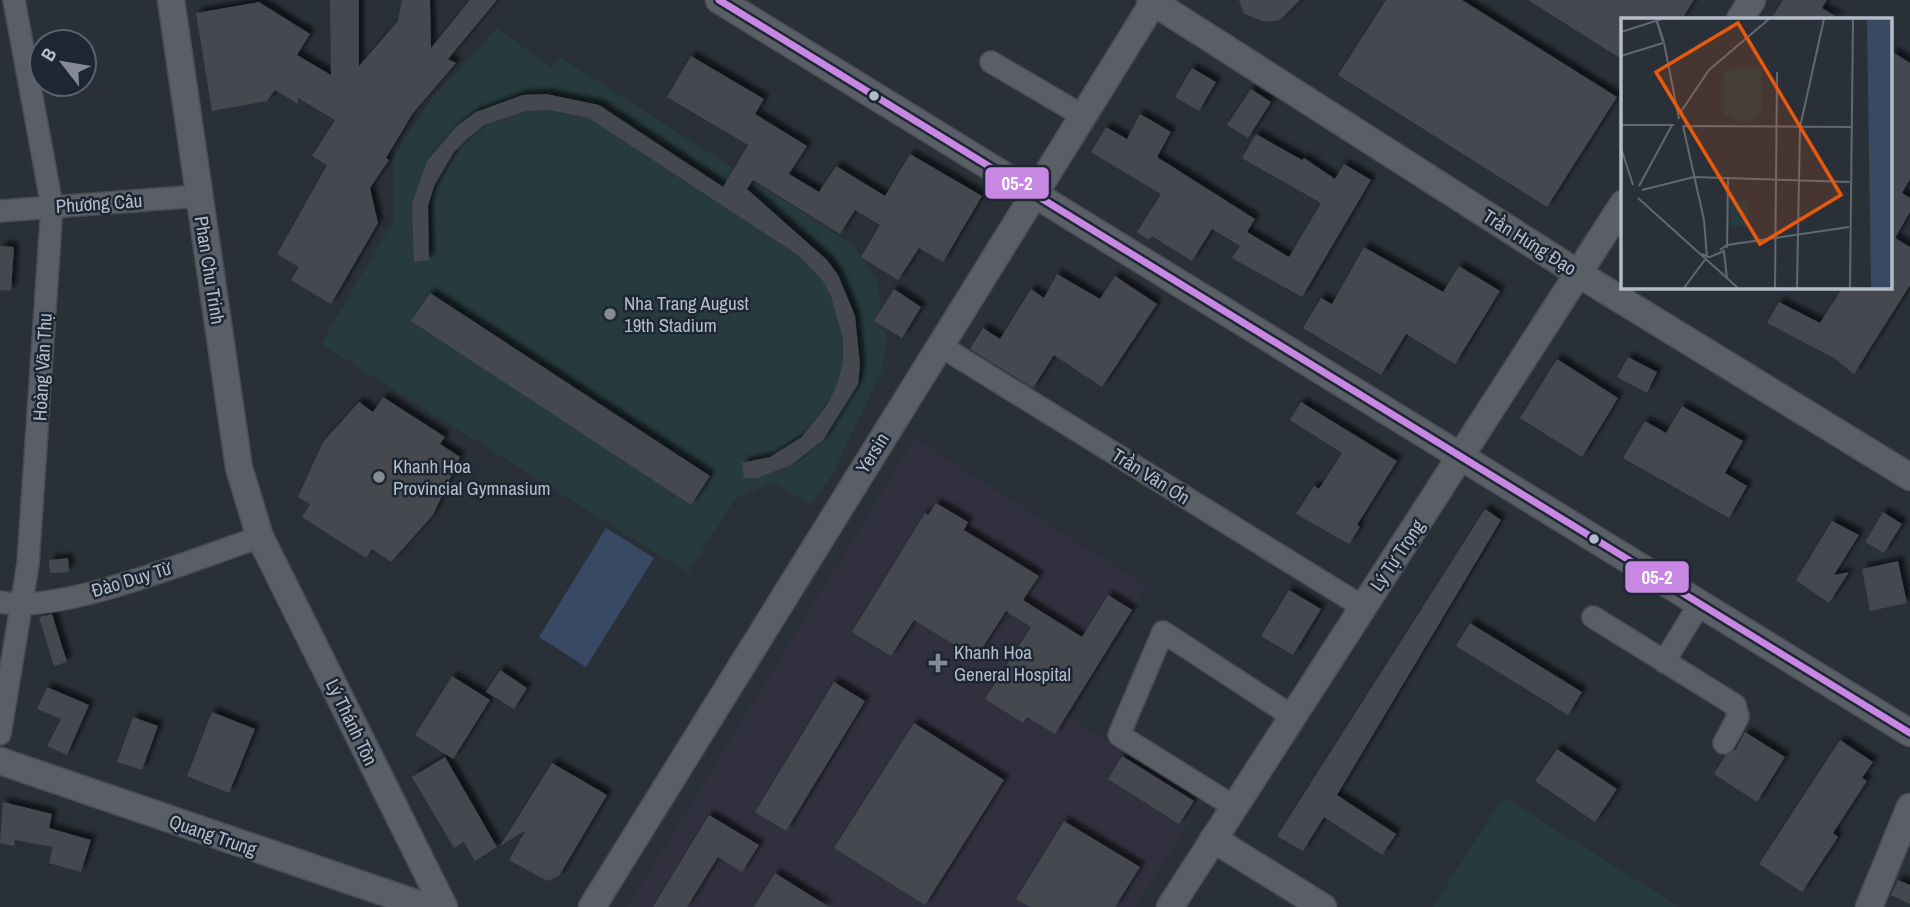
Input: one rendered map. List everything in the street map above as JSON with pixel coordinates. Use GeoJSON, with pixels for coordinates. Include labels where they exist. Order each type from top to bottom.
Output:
{"type":"FeatureCollection","features":[{"type":"Feature","properties":{"kind":"street","name":"Hoàng Văn Thụ"},"geometry":{"type":"LineString","coordinates":[[0,734],[10,604],[28,565],[52,206],[14,0]]}},
{"type":"Feature","properties":{"kind":"street","name":"Phan Chu Trinh"},"geometry":{"type":"LineString","coordinates":[[171,0],[239,468],[260,537]]}},
{"type":"Feature","properties":{"kind":"street"},"geometry":{"type":"LineString","coordinates":[[719,0],[1910,733]]}},
{"type":"Feature","properties":{"kind":"street"},"geometry":{"type":"LineString","coordinates":[[1741,18],[1752,0]]}},
{"type":"Feature","properties":{"kind":"street","name":"Yersin"},"geometry":{"type":"LineString","coordinates":[[592,907],[1153,1]]}},
{"type":"Feature","properties":{"kind":"street","name":"Trần Hưng Đạo"},"geometry":{"type":"LineString","coordinates":[[1153,1],[1579,274],[1910,477]]}},
{"type":"Feature","properties":{"kind":"street"},"geometry":{"type":"LineString","coordinates":[[991,62],[1083,117]]}},
{"type":"Feature","properties":{"kind":"street","name":"Phương Câu"},"geometry":{"type":"LineString","coordinates":[[0,211],[199,196]]}},
{"type":"Feature","properties":{"kind":"street","name":"Lý Tự Trọng"},"geometry":{"type":"LineString","coordinates":[[1170,907],[1621,207]]}},
{"type":"Feature","properties":{"kind":"street","name":"Trần Văn Ơn"},"geometry":{"type":"LineString","coordinates":[[939,345],[1363,607]]}},
{"type":"Feature","properties":{"kind":"street","name":"Đào Duy Từ"},"geometry":{"type":"LineString","coordinates":[[10,604],[103,590],[260,537]]}},
{"type":"Feature","properties":{"kind":"street","name":"Lý Thánh Tôn"},"geometry":{"type":"LineString","coordinates":[[260,537],[444,907]]}},
{"type":"Feature","properties":{"kind":"street"},"geometry":{"type":"LineString","coordinates":[[1664,662],[1700,603]]}},
{"type":"Feature","properties":{"kind":"street"},"geometry":{"type":"LineString","coordinates":[[1593,617],[1735,705],[1738,716],[1724,743]]}},
{"type":"Feature","properties":{"kind":"street"},"geometry":{"type":"LineString","coordinates":[[1233,806],[1119,735],[1163,632],[1293,716]]}},
{"type":"Feature","properties":{"kind":"street","name":"Quang Trung"},"geometry":{"type":"LineString","coordinates":[[0,761],[427,907]]}},
{"type":"Feature","properties":{"kind":"street"},"geometry":{"type":"LineString","coordinates":[[1869,907],[1910,807]]}},
{"type":"Feature","properties":{"kind":"street"},"geometry":{"type":"LineString","coordinates":[[1213,839],[1306,903]]}},
{"type":"Feature","properties":{"kind":"shaded area","name":"Khanh Hoa General Hospital"},"geometry":{"type":"Polygon","coordinates":[[[915,438],[1147,587],[1067,715],[1202,801],[1136,907],[628,907],[915,438]]]}},
{"type":"Feature","properties":{"kind":"green space","name":"Nha Trang August 19th Stadium"},"geometry":{"type":"Polygon","coordinates":[[[497,28],[551,67],[560,57],[852,244],[876,278],[886,338],[883,368],[832,475],[811,505],[773,482],[735,499],[688,573],[321,344],[394,220],[393,158],[430,101],[497,28]]]}},
{"type":"Feature","properties":{"kind":"green space"},"geometry":{"type":"Polygon","coordinates":[[[1503,797],[1680,907],[1433,907],[1503,797]]]}},
{"type":"Feature","properties":{"kind":"water"},"geometry":{"type":"Polygon","coordinates":[[[606,528],[654,558],[586,667],[539,637],[606,528]]]}},
{"type":"Feature","properties":{"kind":"building"},"geometry":{"type":"Polygon","coordinates":[[[330,0],[359,0],[359,66],[398,21],[402,0],[430,0],[431,48],[470,0],[497,0],[448,59],[456,63],[413,113],[386,158],[389,160],[370,188],[378,223],[331,304],[291,280],[299,267],[277,254],[327,165],[312,156],[335,120],[298,98],[298,104],[275,90],[267,101],[212,111],[196,13],[259,2],[310,34],[297,55],[331,75],[330,0]]]}},
{"type":"Feature","properties":{"kind":"building"},"geometry":{"type":"Polygon","coordinates":[[[1239,0],[1300,0],[1280,20],[1266,22],[1244,14],[1239,0]]]}},
{"type":"Feature","properties":{"kind":"building"},"geometry":{"type":"Polygon","coordinates":[[[1386,0],[1462,0],[1617,97],[1547,207],[1338,75],[1386,0]]]}},
{"type":"Feature","properties":{"kind":"building"},"geometry":{"type":"Polygon","coordinates":[[[1528,0],[1694,0],[1683,18],[1621,18],[1621,59],[1528,0]]]}},
{"type":"Feature","properties":{"kind":"building"},"geometry":{"type":"Polygon","coordinates":[[[1783,0],[1827,0],[1822,8],[1838,18],[1772,18],[1783,0]]]}},
{"type":"Feature","properties":{"kind":"building"},"geometry":{"type":"Polygon","coordinates":[[[1892,52],[1910,63],[1910,179],[1902,193],[1910,198],[1910,212],[1895,238],[1910,247],[1910,285],[1854,374],[1834,358],[1767,323],[1779,302],[1820,323],[1842,289],[1892,289],[1892,52]]]}},
{"type":"Feature","properties":{"kind":"building"},"geometry":{"type":"Polygon","coordinates":[[[691,56],[764,99],[755,114],[807,146],[789,174],[819,192],[836,166],[885,196],[910,154],[982,196],[943,262],[919,248],[898,280],[861,257],[880,225],[855,210],[840,234],[753,180],[747,189],[827,260],[838,275],[855,316],[860,365],[858,384],[823,440],[791,465],[757,478],[744,478],[742,463],[770,457],[802,437],[827,405],[837,385],[843,363],[843,338],[831,296],[823,281],[798,255],[589,118],[550,110],[526,111],[484,125],[469,137],[454,152],[434,186],[428,206],[429,260],[414,262],[412,204],[427,161],[456,127],[476,112],[523,95],[546,94],[599,105],[723,187],[748,145],[667,97],[691,56]]]}},
{"type":"Feature","properties":{"kind":"building"},"geometry":{"type":"Polygon","coordinates":[[[1192,68],[1216,82],[1199,111],[1175,97],[1192,68]]]}},
{"type":"Feature","properties":{"kind":"building"},"geometry":{"type":"Polygon","coordinates":[[[1251,89],[1271,102],[1248,138],[1227,125],[1251,89]]]}},
{"type":"Feature","properties":{"kind":"building"},"geometry":{"type":"Polygon","coordinates":[[[1140,114],[1171,132],[1157,157],[1255,219],[1247,232],[1289,257],[1321,203],[1242,158],[1256,134],[1302,160],[1304,158],[1335,179],[1344,164],[1371,180],[1302,297],[1232,258],[1240,246],[1212,229],[1192,261],[1152,236],[1149,240],[1137,232],[1161,194],[1091,152],[1106,127],[1127,139],[1140,114]]]}},
{"type":"Feature","properties":{"kind":"building"},"geometry":{"type":"Polygon","coordinates":[[[0,246],[14,247],[11,291],[0,290],[0,246]]]}},
{"type":"Feature","properties":{"kind":"building"},"geometry":{"type":"Polygon","coordinates":[[[1364,247],[1443,292],[1459,266],[1500,291],[1455,364],[1406,334],[1381,375],[1303,328],[1321,298],[1332,304],[1364,247]]]}},
{"type":"Feature","properties":{"kind":"building"},"geometry":{"type":"Polygon","coordinates":[[[1057,274],[1100,299],[1115,276],[1157,304],[1102,387],[1054,355],[1033,388],[970,349],[983,328],[1000,339],[1031,289],[1044,298],[1057,274]]]}},
{"type":"Feature","properties":{"kind":"building"},"geometry":{"type":"Polygon","coordinates":[[[894,289],[921,307],[902,338],[874,321],[894,289]]]}},
{"type":"Feature","properties":{"kind":"building"},"geometry":{"type":"Polygon","coordinates":[[[430,293],[710,476],[691,505],[411,321],[430,293]]]}},
{"type":"Feature","properties":{"kind":"building"},"geometry":{"type":"Polygon","coordinates":[[[1628,357],[1657,372],[1647,393],[1617,377],[1628,357]]]}},
{"type":"Feature","properties":{"kind":"building"},"geometry":{"type":"Polygon","coordinates":[[[1557,359],[1618,398],[1582,457],[1520,418],[1557,359]]]}},
{"type":"Feature","properties":{"kind":"building","name":"Khanh Hoa Provincial Gymnasium"},"geometry":{"type":"Polygon","coordinates":[[[383,397],[445,437],[440,444],[460,457],[433,515],[391,562],[372,549],[366,558],[302,517],[310,504],[298,497],[323,442],[359,402],[373,412],[383,397]]]}},
{"type":"Feature","properties":{"kind":"building"},"geometry":{"type":"Polygon","coordinates":[[[1301,402],[1397,461],[1357,525],[1360,527],[1349,544],[1296,514],[1314,486],[1319,489],[1342,453],[1290,420],[1301,402]]]}},
{"type":"Feature","properties":{"kind":"building"},"geometry":{"type":"Polygon","coordinates":[[[1682,406],[1743,441],[1725,473],[1747,486],[1729,518],[1623,458],[1645,421],[1666,433],[1682,406]]]}},
{"type":"Feature","properties":{"kind":"building"},"geometry":{"type":"Polygon","coordinates":[[[936,503],[968,522],[964,530],[1039,576],[1023,600],[1082,637],[1108,595],[1132,610],[1055,734],[1027,717],[1023,723],[985,699],[1031,627],[1006,611],[976,658],[914,620],[891,656],[852,632],[925,513],[928,515],[936,503]]]}},
{"type":"Feature","properties":{"kind":"building"},"geometry":{"type":"Polygon","coordinates":[[[1485,509],[1501,520],[1337,795],[1396,834],[1382,855],[1324,817],[1303,851],[1277,836],[1485,509]]]}},
{"type":"Feature","properties":{"kind":"building"},"geometry":{"type":"Polygon","coordinates":[[[1883,512],[1902,524],[1884,553],[1865,542],[1883,512]]]}},
{"type":"Feature","properties":{"kind":"building"},"geometry":{"type":"Polygon","coordinates":[[[1832,521],[1859,535],[1834,575],[1849,572],[1829,603],[1796,580],[1832,521]]]}},
{"type":"Feature","properties":{"kind":"building"},"geometry":{"type":"Polygon","coordinates":[[[68,558],[69,572],[50,573],[49,560],[68,558]]]}},
{"type":"Feature","properties":{"kind":"building"},"geometry":{"type":"Polygon","coordinates":[[[1898,561],[1907,603],[1870,611],[1862,569],[1898,561]]]}},
{"type":"Feature","properties":{"kind":"building"},"geometry":{"type":"Polygon","coordinates":[[[1289,590],[1321,609],[1293,655],[1261,636],[1289,590]]]}},
{"type":"Feature","properties":{"kind":"building"},"geometry":{"type":"Polygon","coordinates":[[[52,614],[67,662],[54,666],[39,617],[52,614]]]}},
{"type":"Feature","properties":{"kind":"building"},"geometry":{"type":"Polygon","coordinates":[[[1470,623],[1582,692],[1568,715],[1456,646],[1470,623]]]}},
{"type":"Feature","properties":{"kind":"building"},"geometry":{"type":"Polygon","coordinates":[[[500,670],[527,688],[514,709],[486,692],[500,670]]]}},
{"type":"Feature","properties":{"kind":"building"},"geometry":{"type":"Polygon","coordinates":[[[452,676],[490,700],[453,759],[415,735],[452,676]]]}},
{"type":"Feature","properties":{"kind":"building"},"geometry":{"type":"Polygon","coordinates":[[[834,682],[865,701],[786,831],[755,812],[834,682]]]}},
{"type":"Feature","properties":{"kind":"building"},"geometry":{"type":"Polygon","coordinates":[[[47,687],[89,705],[67,755],[47,746],[61,719],[37,709],[47,687]]]}},
{"type":"Feature","properties":{"kind":"building"},"geometry":{"type":"Polygon","coordinates":[[[212,712],[255,729],[229,793],[187,776],[212,712]]]}},
{"type":"Feature","properties":{"kind":"building"},"geometry":{"type":"Polygon","coordinates":[[[133,717],[158,726],[142,770],[117,762],[133,717]]]}},
{"type":"Feature","properties":{"kind":"building"},"geometry":{"type":"Polygon","coordinates":[[[914,723],[1004,780],[925,905],[834,848],[914,723]]]}},
{"type":"Feature","properties":{"kind":"building"},"geometry":{"type":"Polygon","coordinates":[[[1745,732],[1785,757],[1757,802],[1714,774],[1725,756],[1736,749],[1745,732]]]}},
{"type":"Feature","properties":{"kind":"building"},"geometry":{"type":"Polygon","coordinates":[[[1840,740],[1873,762],[1862,778],[1867,781],[1833,833],[1838,837],[1802,892],[1759,864],[1840,740]]]}},
{"type":"Feature","properties":{"kind":"building"},"geometry":{"type":"Polygon","coordinates":[[[1557,749],[1617,789],[1595,822],[1535,781],[1557,749]]]}},
{"type":"Feature","properties":{"kind":"building"},"geometry":{"type":"Polygon","coordinates":[[[1122,756],[1194,801],[1179,824],[1108,779],[1122,756]]]}},
{"type":"Feature","properties":{"kind":"building"},"geometry":{"type":"Polygon","coordinates":[[[445,757],[497,847],[475,861],[464,842],[454,848],[412,777],[445,757]]]}},
{"type":"Feature","properties":{"kind":"building"},"geometry":{"type":"Polygon","coordinates":[[[552,763],[607,795],[559,876],[547,881],[509,860],[525,831],[500,846],[552,763]]]}},
{"type":"Feature","properties":{"kind":"building"},"geometry":{"type":"Polygon","coordinates":[[[3,802],[52,814],[49,828],[91,840],[81,872],[49,863],[53,847],[15,840],[14,846],[0,843],[3,802]]]}},
{"type":"Feature","properties":{"kind":"building"},"geometry":{"type":"Polygon","coordinates":[[[709,815],[759,845],[742,872],[718,857],[687,907],[653,907],[709,815]]]}},
{"type":"Feature","properties":{"kind":"building"},"geometry":{"type":"Polygon","coordinates":[[[1064,821],[1140,867],[1115,907],[1030,907],[1016,899],[1064,821]]]}},
{"type":"Feature","properties":{"kind":"building"},"geometry":{"type":"Polygon","coordinates":[[[775,873],[829,907],[754,907],[775,873]]]}},
{"type":"Feature","properties":{"kind":"building"},"geometry":{"type":"Polygon","coordinates":[[[1898,880],[1910,885],[1910,904],[1891,895],[1898,880]]]}},
{"type":"Feature","properties":{"kind":"transit line","name":"05-2"},"geometry":{"type":"LineString","coordinates":[[719,0],[1910,733]]}},
{"type":"Feature","properties":{"kind":"place","name":"Nha Trang August 19th Stadium"},"geometry":{"type":"Point","coordinates":[610,314]}},
{"type":"Feature","properties":{"kind":"place","name":"Khanh Hoa Provincial Gymnasium"},"geometry":{"type":"Point","coordinates":[379,477]}},
{"type":"Feature","properties":{"kind":"place","name":"Khanh Hoa General Hospital"},"geometry":{"type":"Point","coordinates":[938,663]}}]}
